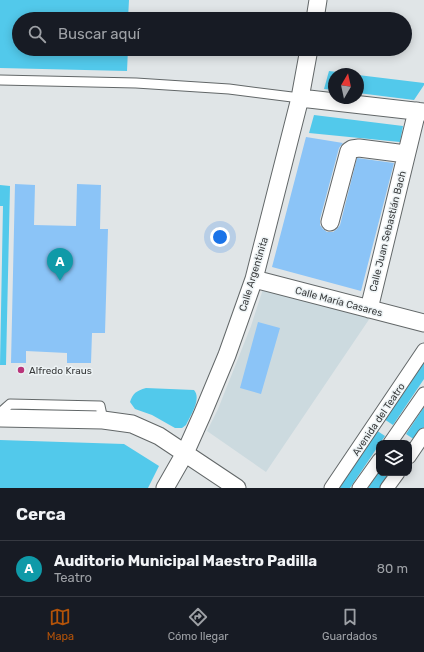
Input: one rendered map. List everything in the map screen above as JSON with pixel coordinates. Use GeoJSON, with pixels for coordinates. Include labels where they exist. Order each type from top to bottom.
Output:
{"type":"FeatureCollection","features":[{"type":"Feature","properties":{"kind":"street"},"geometry":{"type":"LineString","coordinates":[[316,12],[318,0]]}},
{"type":"Feature","properties":{"kind":"street","name":"Calle Argentinita"},"geometry":{"type":"LineString","coordinates":[[166,488],[185,453],[202,415],[227,355],[254,279],[300,98],[308,56]]}},
{"type":"Feature","properties":{"kind":"street"},"geometry":{"type":"LineString","coordinates":[[300,98],[420,112]]}},
{"type":"Feature","properties":{"kind":"street","name":"Calle Juan Sebastián Bach"},"geometry":{"type":"LineString","coordinates":[[368,308],[406,154],[420,112]]}},
{"type":"Feature","properties":{"kind":"street"},"geometry":{"type":"LineString","coordinates":[[330,222],[349,151],[360,148],[406,154]]}},
{"type":"Feature","properties":{"kind":"street","name":"Calle María Casares"},"geometry":{"type":"LineString","coordinates":[[254,279],[424,323]]}},
{"type":"Feature","properties":{"kind":"street","name":"Avenida del Teatro"},"geometry":{"type":"LineString","coordinates":[[331,488],[424,350]]}},
{"type":"Feature","properties":{"kind":"street"},"geometry":{"type":"LineString","coordinates":[[392,440],[424,394]]}},
{"type":"Feature","properties":{"kind":"street"},"geometry":{"type":"LineString","coordinates":[[0,418],[103,420],[132,424],[159,436],[238,488]]}},
{"type":"Feature","properties":{"kind":"street"},"geometry":{"type":"LineString","coordinates":[[412,453],[424,435]]}},
{"type":"Feature","properties":{"kind":"street"},"geometry":{"type":"LineString","coordinates":[[360,488],[376,464]]}},
{"type":"Feature","properties":{"kind":"street"},"geometry":{"type":"LineString","coordinates":[[388,488],[396,476]]}},
{"type":"Feature","properties":{"kind":"lane"},"geometry":{"type":"LineString","coordinates":[[0,80],[222,88],[300,98]]}},
{"type":"Feature","properties":{"kind":"lane"},"geometry":{"type":"LineString","coordinates":[[0,413],[10,404],[100,406],[103,420]]}},
{"type":"Feature","properties":{"kind":"shaded area"},"geometry":{"type":"Polygon","coordinates":[[[0,0],[129,0],[128,12],[12,12],[12,56],[128,56],[127,71],[0,68],[0,0]]]}},
{"type":"Feature","properties":{"kind":"shaded area"},"geometry":{"type":"Polygon","coordinates":[[[328,75],[328,89],[324,89],[328,75]]]}},
{"type":"Feature","properties":{"kind":"shaded area"},"geometry":{"type":"Polygon","coordinates":[[[364,76],[424,83],[414,100],[364,94],[364,76]]]}},
{"type":"Feature","properties":{"kind":"shaded area"},"geometry":{"type":"Polygon","coordinates":[[[314,115],[403,126],[400,142],[309,133],[314,115]]]}},
{"type":"Feature","properties":{"kind":"shaded area"},"geometry":{"type":"Polygon","coordinates":[[[0,185],[10,186],[6,365],[0,365],[3,206],[0,206],[0,185]]]}},
{"type":"Feature","properties":{"kind":"shaded area"},"geometry":{"type":"Polygon","coordinates":[[[263,289],[370,318],[266,472],[207,431],[218,409],[251,326],[263,289]]]}},
{"type":"Feature","properties":{"kind":"shaded area"},"geometry":{"type":"Polygon","coordinates":[[[424,360],[424,379],[393,425],[384,419],[424,360]]]}},
{"type":"Feature","properties":{"kind":"shaded area"},"geometry":{"type":"Polygon","coordinates":[[[146,388],[194,390],[197,398],[196,403],[186,425],[182,428],[175,428],[152,415],[135,409],[130,402],[132,396],[137,391],[146,388]]]}},
{"type":"Feature","properties":{"kind":"shaded area"},"geometry":{"type":"Polygon","coordinates":[[[424,407],[424,427],[415,440],[406,434],[424,407]]]}},
{"type":"Feature","properties":{"kind":"shaded area"},"geometry":{"type":"Polygon","coordinates":[[[376,430],[385,436],[382,440],[376,440],[376,449],[350,488],[337,488],[376,430]]]}},
{"type":"Feature","properties":{"kind":"shaded area"},"geometry":{"type":"Polygon","coordinates":[[[0,440],[124,444],[159,466],[148,488],[0,488],[0,440]]]}},
{"type":"Feature","properties":{"kind":"shaded area"},"geometry":{"type":"Polygon","coordinates":[[[376,476],[391,476],[383,488],[368,488],[376,476]]]}},
{"type":"Feature","properties":{"kind":"building"},"geometry":{"type":"Polygon","coordinates":[[[306,137],[343,143],[339,148],[320,219],[320,225],[327,232],[333,232],[340,225],[357,158],[394,163],[361,291],[272,267],[306,137]]]}},
{"type":"Feature","properties":{"kind":"building"},"geometry":{"type":"Polygon","coordinates":[[[15,184],[35,185],[34,225],[76,226],[77,184],[101,185],[100,229],[108,229],[105,333],[92,333],[91,363],[67,363],[67,353],[26,351],[26,363],[11,363],[15,184]]]}},
{"type":"Feature","properties":{"kind":"building"},"geometry":{"type":"Polygon","coordinates":[[[258,322],[280,328],[261,394],[240,388],[258,322]]]}},
{"type":"Feature","properties":{"kind":"place","name":"Auditorio Municipal Maestro Padilla"},"geometry":{"type":"Point","coordinates":[60,281]}},
{"type":"Feature","properties":{"kind":"place","name":"Alfredo Kraus"},"geometry":{"type":"Point","coordinates":[21,370]}}]}
